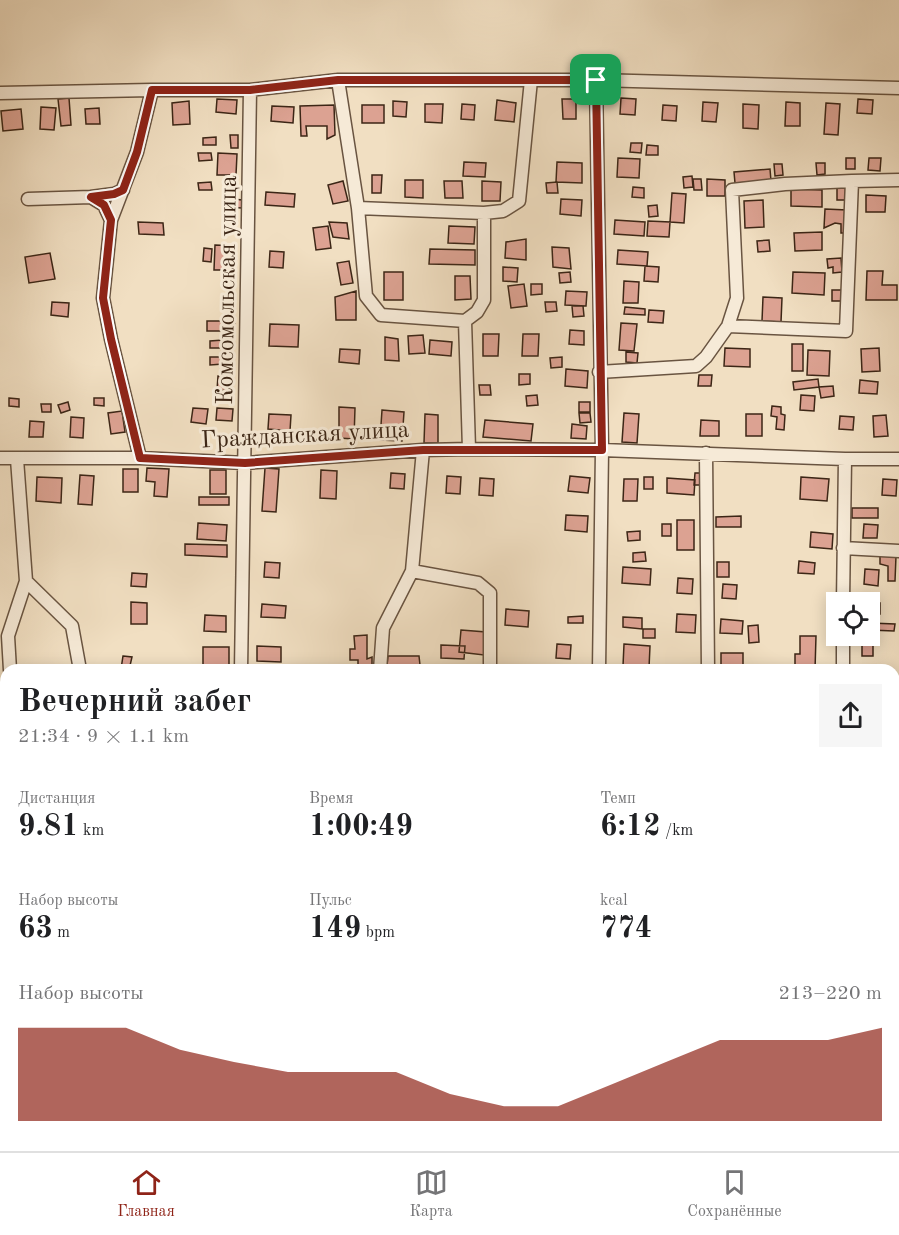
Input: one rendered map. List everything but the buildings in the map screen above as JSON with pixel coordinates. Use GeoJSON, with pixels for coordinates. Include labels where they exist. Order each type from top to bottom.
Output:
{"type":"FeatureCollection","features":[{"type":"Feature","properties":{"kind":"street"},"geometry":{"type":"LineString","coordinates":[[0,93],[250,90],[338,80],[596,80],[899,88]]}},
{"type":"Feature","properties":{"kind":"street"},"geometry":{"type":"LineString","coordinates":[[338,80],[358,208],[366,296],[381,315],[465,321],[477,312],[483,300],[484,213]]}},
{"type":"Feature","properties":{"kind":"street"},"geometry":{"type":"LineString","coordinates":[[358,208],[484,213],[503,212],[519,201],[531,80]]}},
{"type":"Feature","properties":{"kind":"street"},"geometry":{"type":"LineString","coordinates":[[596,80],[602,450],[599,664]]}},
{"type":"Feature","properties":{"kind":"street"},"geometry":{"type":"LineString","coordinates":[[140,458],[103,298],[111,220],[137,152],[152,90]]}},
{"type":"Feature","properties":{"kind":"street","name":"Комсомольская улица"},"geometry":{"type":"LineString","coordinates":[[241,664],[250,90]]}},
{"type":"Feature","properties":{"kind":"street"},"geometry":{"type":"LineString","coordinates":[[599,372],[696,366],[706,357],[728,326],[737,298],[732,190],[785,184],[899,180]]}},
{"type":"Feature","properties":{"kind":"street"},"geometry":{"type":"LineString","coordinates":[[728,326],[846,331],[852,181]]}},
{"type":"Feature","properties":{"kind":"street"},"geometry":{"type":"LineString","coordinates":[[28,199],[91,197],[114,194],[123,190]]}},
{"type":"Feature","properties":{"kind":"street"},"geometry":{"type":"LineString","coordinates":[[91,197],[104,205],[111,220]]}},
{"type":"Feature","properties":{"kind":"street"},"geometry":{"type":"LineString","coordinates":[[465,321],[469,449]]}},
{"type":"Feature","properties":{"kind":"street","name":"Гражданская улица"},"geometry":{"type":"LineString","coordinates":[[0,458],[140,458],[245,463],[423,450],[469,449],[602,450],[899,459]]}},
{"type":"Feature","properties":{"kind":"street"},"geometry":{"type":"LineString","coordinates":[[380,664],[383,627],[412,570],[423,450]]}},
{"type":"Feature","properties":{"kind":"street"},"geometry":{"type":"LineString","coordinates":[[706,453],[708,664]]}},
{"type":"Feature","properties":{"kind":"street"},"geometry":{"type":"LineString","coordinates":[[10,664],[8,636],[26,581],[17,459]]}},
{"type":"Feature","properties":{"kind":"street"},"geometry":{"type":"LineString","coordinates":[[843,592],[845,459]]}},
{"type":"Feature","properties":{"kind":"street"},"geometry":{"type":"LineString","coordinates":[[843,548],[899,551]]}},
{"type":"Feature","properties":{"kind":"street"},"geometry":{"type":"LineString","coordinates":[[412,570],[478,583],[490,593],[489,664]]}},
{"type":"Feature","properties":{"kind":"street"},"geometry":{"type":"LineString","coordinates":[[26,581],[72,626],[79,664]]}},
{"type":"Feature","properties":{"kind":"street"},"geometry":{"type":"LineString","coordinates":[[843,646],[843,664]]}},
{"type":"Feature","properties":{"kind":"route"},"geometry":{"type":"LineString","coordinates":[[338,80],[596,80],[602,450],[423,450],[245,463],[140,458],[103,298],[111,220],[104,205],[91,197],[114,194],[123,190],[137,152],[152,90],[250,90],[338,80]]}}]}
